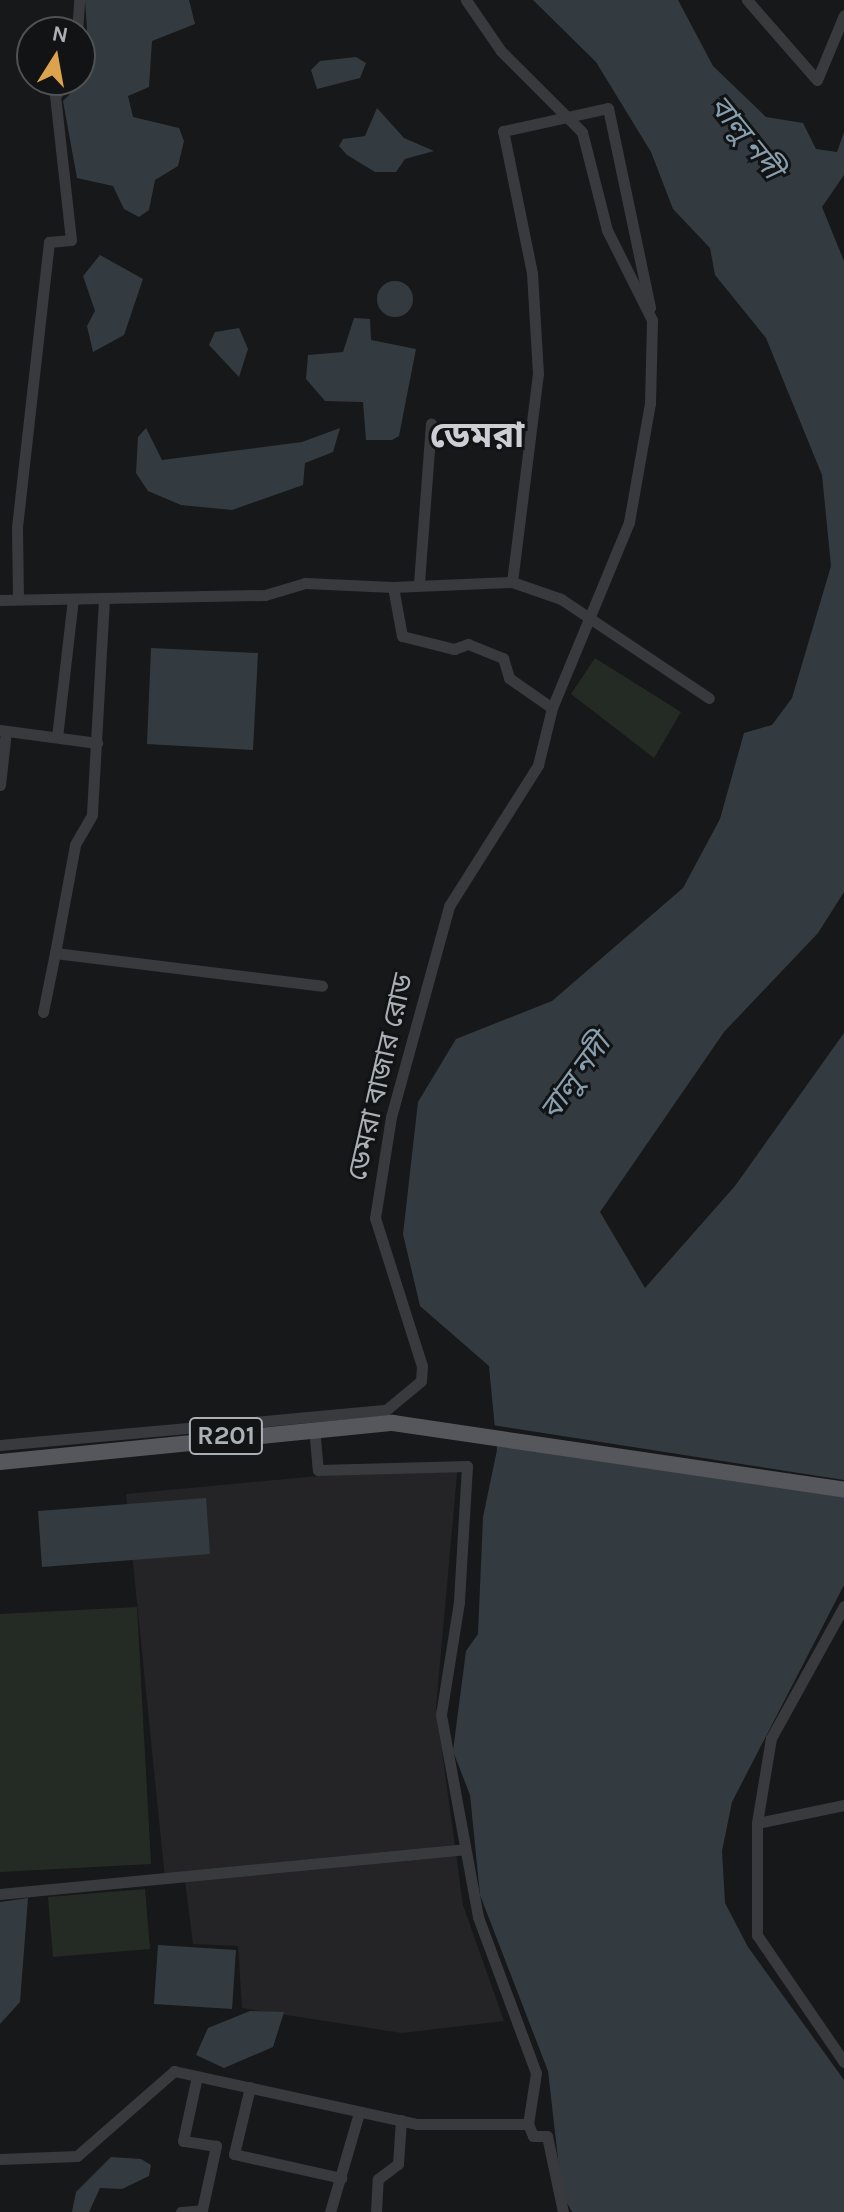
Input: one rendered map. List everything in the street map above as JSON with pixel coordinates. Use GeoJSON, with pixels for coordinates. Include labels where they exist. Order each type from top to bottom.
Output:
{"type":"FeatureCollection","features":[{"type":"Feature","properties":{"kind":"main road","name":"R201"},"geometry":{"type":"LineString","coordinates":[[0,1462],[352,1425],[452,1429],[844,1490]]}},
{"type":"Feature","properties":{"kind":"street"},"geometry":{"type":"LineString","coordinates":[[466,0],[501,51],[565,119],[582,132],[607,230],[652,320]]}},
{"type":"Feature","properties":{"kind":"street"},"geometry":{"type":"LineString","coordinates":[[747,0],[817,80],[844,15]]}},
{"type":"Feature","properties":{"kind":"street"},"geometry":{"type":"LineString","coordinates":[[18,599],[17,527],[49,242],[71,240],[55,96]]}},
{"type":"Feature","properties":{"kind":"street"},"geometry":{"type":"LineString","coordinates":[[512,582],[538,374],[532,273],[503,131],[608,108],[652,320]]}},
{"type":"Feature","properties":{"kind":"street","name":"ডেমরা বাজার রোড"},"geometry":{"type":"LineString","coordinates":[[0,1445],[386,1410],[413,1393],[422,1366],[375,1218],[391,1117],[449,906],[538,765],[552,708],[641,476],[652,320]]}},
{"type":"Feature","properties":{"kind":"street"},"geometry":{"type":"LineString","coordinates":[[419,583],[431,423]]}},
{"type":"Feature","properties":{"kind":"street"},"geometry":{"type":"LineString","coordinates":[[0,600],[265,595],[305,583],[393,587],[419,583],[512,582],[589,611],[709,698]]}},
{"type":"Feature","properties":{"kind":"street"},"geometry":{"type":"LineString","coordinates":[[393,587],[402,636],[493,653],[503,658],[509,678],[552,708]]}},
{"type":"Feature","properties":{"kind":"street"},"geometry":{"type":"LineString","coordinates":[[57,737],[73,599]]}},
{"type":"Feature","properties":{"kind":"street"},"geometry":{"type":"LineString","coordinates":[[43,1012],[75,845],[92,815],[104,599]]}},
{"type":"Feature","properties":{"kind":"street"},"geometry":{"type":"LineString","coordinates":[[0,785],[3,730],[97,743]]}},
{"type":"Feature","properties":{"kind":"street"},"geometry":{"type":"LineString","coordinates":[[55,953],[322,986]]}},
{"type":"Feature","properties":{"kind":"street"},"geometry":{"type":"LineString","coordinates":[[315,1438],[318,1470],[467,1466],[459,1602],[441,1715],[465,1849],[493,1966],[511,1997],[536,2073],[528,2124],[533,2136],[547,2136],[563,2212]]}},
{"type":"Feature","properties":{"kind":"street"},"geometry":{"type":"LineString","coordinates":[[844,1606],[771,1738],[757,1823],[757,1935],[844,2062]]}},
{"type":"Feature","properties":{"kind":"street"},"geometry":{"type":"LineString","coordinates":[[757,1823],[844,1805]]}},
{"type":"Feature","properties":{"kind":"street"},"geometry":{"type":"LineString","coordinates":[[0,1894],[465,1849]]}},
{"type":"Feature","properties":{"kind":"street"},"geometry":{"type":"LineString","coordinates":[[0,2159],[77,2156],[174,2071],[401,2120],[528,2124]]}},
{"type":"Feature","properties":{"kind":"street"},"geometry":{"type":"LineString","coordinates":[[181,2212],[202,2210],[216,2146],[183,2141],[197,2076]]}},
{"type":"Feature","properties":{"kind":"street"},"geometry":{"type":"LineString","coordinates":[[250,2087],[234,2154],[341,2178]]}},
{"type":"Feature","properties":{"kind":"street"},"geometry":{"type":"LineString","coordinates":[[330,2212],[359,2113]]}},
{"type":"Feature","properties":{"kind":"street"},"geometry":{"type":"LineString","coordinates":[[376,2212],[378,2179],[398,2164],[401,2120]]}},
{"type":"Feature","properties":{"kind":"shaded area"},"geometry":{"type":"Polygon","coordinates":[[[595,658],[681,712],[654,758],[571,694],[595,658]]]}},
{"type":"Feature","properties":{"kind":"shaded area"},"geometry":{"type":"Polygon","coordinates":[[[458,1463],[436,1707],[463,1905],[504,2021],[402,2033],[242,2008],[238,1946],[193,1944],[185,1881],[165,1879],[126,1494],[458,1463]]]}},
{"type":"Feature","properties":{"kind":"shaded area"},"geometry":{"type":"Polygon","coordinates":[[[137,1607],[151,1864],[0,1872],[0,1614],[137,1607]]]}},
{"type":"Feature","properties":{"kind":"shaded area"},"geometry":{"type":"Polygon","coordinates":[[[145,1889],[150,1949],[53,1957],[48,1897],[145,1889]]]}},
{"type":"Feature","properties":{"kind":"water"},"geometry":{"type":"Polygon","coordinates":[[[85,0],[189,0],[195,24],[152,41],[149,87],[128,96],[133,117],[179,128],[184,141],[178,166],[155,180],[149,210],[139,217],[124,209],[113,186],[77,178],[63,101],[68,96],[96,96],[96,16],[86,16],[85,0]]]}},
{"type":"Feature","properties":{"kind":"water","name":"বালু নদী"},"geometry":{"type":"Polygon","coordinates":[[[533,0],[678,0],[713,66],[766,117],[803,123],[816,149],[837,152],[844,132],[844,175],[822,207],[844,261],[844,892],[818,933],[724,1032],[600,1212],[645,1288],[735,1186],[844,1033],[844,1585],[732,1802],[722,1851],[725,1903],[748,1947],[844,2080],[844,2212],[572,2212],[562,2194],[548,2071],[480,1895],[470,1795],[453,1751],[466,1651],[478,1634],[483,1517],[497,1450],[489,1366],[420,1306],[403,1234],[418,1102],[456,1039],[552,1001],[683,888],[720,819],[744,733],[772,725],[792,698],[831,566],[822,475],[766,338],[715,275],[710,248],[673,209],[651,152],[596,62],[533,0]]]}},
{"type":"Feature","properties":{"kind":"water"},"geometry":{"type":"Polygon","coordinates":[[[356,57],[366,63],[360,78],[317,89],[311,70],[320,61],[356,57]]]}},
{"type":"Feature","properties":{"kind":"water"},"geometry":{"type":"Polygon","coordinates":[[[377,108],[404,138],[434,151],[405,159],[396,172],[375,172],[347,155],[339,146],[343,139],[365,136],[377,108]]]}},
{"type":"Feature","properties":{"kind":"water"},"geometry":{"type":"Polygon","coordinates":[[[100,255],[143,279],[124,335],[93,352],[87,326],[95,311],[83,276],[100,255]]]}},
{"type":"Feature","properties":{"kind":"water"},"geometry":{"type":"Polygon","coordinates":[[[395,281],[408,286],[413,299],[408,312],[395,317],[382,312],[377,299],[382,286],[395,281]]]}},
{"type":"Feature","properties":{"kind":"water"},"geometry":{"type":"Polygon","coordinates":[[[354,318],[370,319],[371,340],[416,349],[399,436],[392,440],[366,440],[363,402],[325,401],[306,379],[308,355],[343,352],[354,318]]]}},
{"type":"Feature","properties":{"kind":"water"},"geometry":{"type":"Polygon","coordinates":[[[239,328],[248,349],[239,377],[209,345],[215,332],[239,328]]]}},
{"type":"Feature","properties":{"kind":"water"},"geometry":{"type":"Polygon","coordinates":[[[146,428],[162,460],[302,442],[340,428],[333,452],[305,463],[303,485],[232,510],[181,505],[148,491],[136,473],[138,437],[146,428]]]}},
{"type":"Feature","properties":{"kind":"water"},"geometry":{"type":"Polygon","coordinates":[[[151,648],[258,653],[253,750],[147,744],[151,648]]]}},
{"type":"Feature","properties":{"kind":"water"},"geometry":{"type":"Polygon","coordinates":[[[206,1498],[210,1554],[42,1567],[38,1511],[206,1498]]]}},
{"type":"Feature","properties":{"kind":"water"},"geometry":{"type":"Polygon","coordinates":[[[28,1898],[20,2002],[0,2024],[0,1902],[28,1898]]]}},
{"type":"Feature","properties":{"kind":"water"},"geometry":{"type":"Polygon","coordinates":[[[158,1945],[236,1950],[232,2009],[154,2004],[158,1945]]]}},
{"type":"Feature","properties":{"kind":"water"},"geometry":{"type":"Polygon","coordinates":[[[250,2011],[284,2012],[273,2047],[224,2068],[196,2055],[208,2028],[250,2011]]]}},
{"type":"Feature","properties":{"kind":"water"},"geometry":{"type":"Polygon","coordinates":[[[111,2157],[141,2159],[151,2165],[149,2176],[122,2189],[100,2188],[89,2212],[72,2212],[76,2192],[111,2157]]]}},
{"type":"Feature","properties":{"kind":"pier"},"geometry":{"type":"Polygon","coordinates":[[[492,1425],[844,1480],[844,1494],[493,1439],[492,1425]]]}},
{"type":"Feature","properties":{"kind":"district","name":"ডেমরা"},"geometry":{"type":"Point","coordinates":[477,436]}}]}
